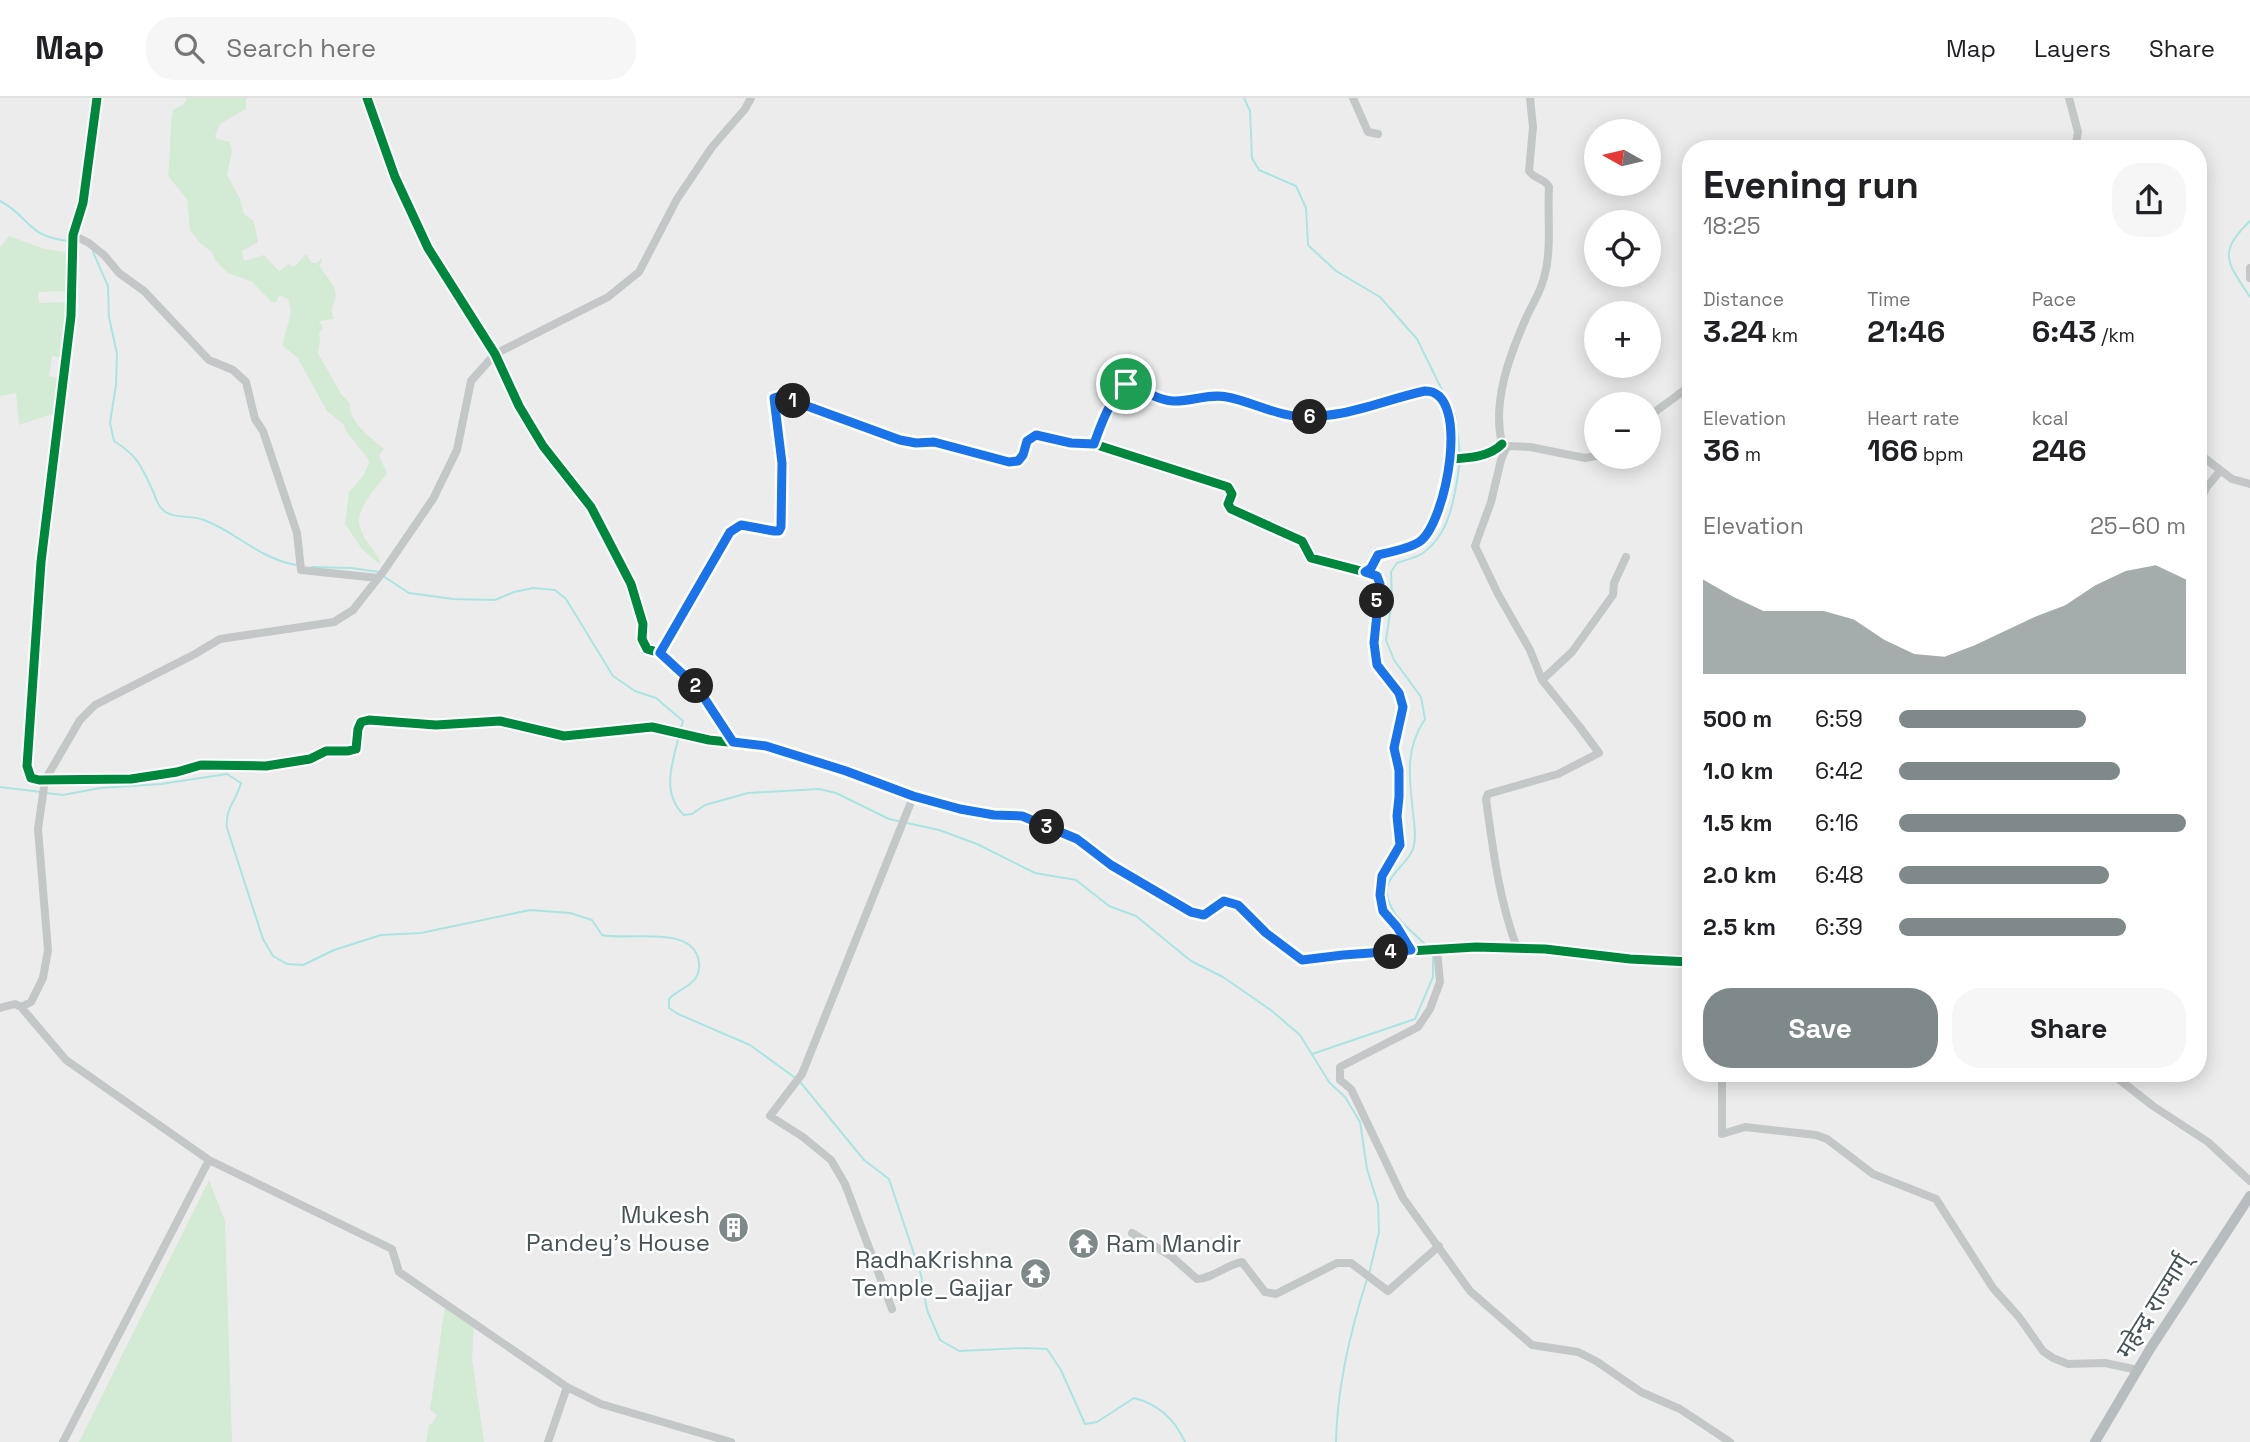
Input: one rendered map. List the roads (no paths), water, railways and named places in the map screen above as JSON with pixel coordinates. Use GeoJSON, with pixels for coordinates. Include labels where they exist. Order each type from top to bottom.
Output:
{"type":"FeatureCollection","features":[{"type":"Feature","properties":{"kind":"highway","name":"महेन्द्र राज्मार्ग्"},"geometry":{"type":"LineString","coordinates":[[2095,1442],[2250,1196]]}},
{"type":"Feature","properties":{"kind":"street"},"geometry":{"type":"LineString","coordinates":[[97,98],[83,203],[73,236],[71,316],[41,562],[27,766],[31,778],[131,779],[177,772],[201,765],[266,766],[310,759],[326,751],[356,749],[361,722],[369,720],[436,725],[500,721],[564,736],[652,727],[709,740],[766,746],[913,796],[960,809],[994,815],[1022,816],[1077,839],[1111,865],[1191,912],[1204,915],[1224,901],[1238,905],[1266,933],[1302,960],[1411,950],[1517,948],[1682,962]]}},
{"type":"Feature","properties":{"kind":"street"},"geometry":{"type":"LineString","coordinates":[[367,98],[395,177],[428,248],[495,354],[519,406],[543,446],[591,508],[631,584],[643,624],[642,639],[647,649],[660,653],[697,687],[733,742]]}},
{"type":"Feature","properties":{"kind":"street"},"geometry":{"type":"LineString","coordinates":[[21,1007],[30,1002],[43,978],[48,950],[38,829],[45,780],[80,720],[95,705],[220,639],[334,622],[353,610],[381,575],[433,499],[457,450],[471,381],[495,354],[608,297],[639,272],[677,199],[712,147],[745,109],[751,98]]}},
{"type":"Feature","properties":{"kind":"street"},"geometry":{"type":"LineString","coordinates":[[1353,98],[1368,132],[1378,134]]}},
{"type":"Feature","properties":{"kind":"street"},"geometry":{"type":"LineString","coordinates":[[1517,948],[1502,902],[1489,832],[1486,799],[1488,794],[1558,774],[1599,753],[1542,680],[1530,650],[1498,594],[1475,545],[1491,502],[1505,445],[1498,415],[1509,360],[1542,284],[1549,260],[1549,187],[1530,171],[1533,127],[1530,98]]}},
{"type":"Feature","properties":{"kind":"street"},"geometry":{"type":"LineString","coordinates":[[2069,98],[2078,132],[2077,140]]}},
{"type":"Feature","properties":{"kind":"street"},"geometry":{"type":"LineString","coordinates":[[73,236],[89,243],[104,255],[119,273],[144,291],[209,360],[233,370],[246,382],[255,419],[263,431],[297,533],[301,570],[381,575]]}},
{"type":"Feature","properties":{"kind":"street"},"geometry":{"type":"LineString","coordinates":[[2250,268],[2250,278]]}},
{"type":"Feature","properties":{"kind":"street"},"geometry":{"type":"LineString","coordinates":[[1094,444],[1108,413],[1121,390],[1129,382],[1159,398],[1174,401],[1227,397],[1291,415],[1319,417],[1346,414],[1405,396],[1434,391],[1441,396],[1448,412],[1457,458],[1435,523],[1420,542],[1378,555],[1371,568],[1365,572]]}},
{"type":"Feature","properties":{"kind":"street"},"geometry":{"type":"LineString","coordinates":[[1661,407],[1682,392]]}},
{"type":"Feature","properties":{"kind":"street"},"geometry":{"type":"LineString","coordinates":[[660,653],[730,532],[741,525],[774,531],[779,531],[781,527],[782,463],[774,398],[780,396],[900,440],[934,442],[1009,462],[1018,461],[1027,441],[1036,435],[1071,443],[1094,444],[1228,487],[1232,494],[1228,504],[1231,509],[1302,541],[1311,558],[1377,576],[1380,584],[1374,643],[1377,665],[1399,693],[1403,707],[1394,748],[1399,770],[1397,816],[1400,845],[1382,876],[1380,895],[1383,911],[1411,950]]}},
{"type":"Feature","properties":{"kind":"street"},"geometry":{"type":"LineString","coordinates":[[1457,458],[1479,456],[1505,445],[1584,458]]}},
{"type":"Feature","properties":{"kind":"street"},"geometry":{"type":"LineString","coordinates":[[2207,460],[2232,479],[2250,484]]}},
{"type":"Feature","properties":{"kind":"street"},"geometry":{"type":"LineString","coordinates":[[2207,487],[2220,471]]}},
{"type":"Feature","properties":{"kind":"street"},"geometry":{"type":"LineString","coordinates":[[1542,680],[1572,652],[1613,595],[1614,583],[1626,557]]}},
{"type":"Feature","properties":{"kind":"street"},"geometry":{"type":"LineString","coordinates":[[892,1309],[845,1184],[831,1160],[770,1116],[802,1074],[913,796]]}},
{"type":"Feature","properties":{"kind":"street"},"geometry":{"type":"LineString","coordinates":[[1437,950],[1440,982],[1430,1009],[1418,1027],[1340,1067],[1339,1080],[1351,1089],[1403,1198],[1470,1290],[1532,1345],[1578,1352],[1623,1378],[1641,1392],[1680,1409],[1730,1442]]}},
{"type":"Feature","properties":{"kind":"street"},"geometry":{"type":"LineString","coordinates":[[0,1008],[15,1004],[21,1007],[66,1060],[209,1160],[392,1249],[399,1272],[567,1387],[601,1404],[731,1442]]}},
{"type":"Feature","properties":{"kind":"street"},"geometry":{"type":"LineString","coordinates":[[1722,1082],[1722,1134],[1745,1127],[1816,1135],[1827,1139],[1873,1174],[1936,1199],[1993,1288],[2019,1317],[2043,1351],[2068,1364],[2105,1363],[2138,1370]]}},
{"type":"Feature","properties":{"kind":"street"},"geometry":{"type":"LineString","coordinates":[[2122,1082],[2153,1106],[2208,1142],[2250,1181]]}},
{"type":"Feature","properties":{"kind":"street"},"geometry":{"type":"LineString","coordinates":[[63,1442],[209,1160]]}},
{"type":"Feature","properties":{"kind":"street"},"geometry":{"type":"LineString","coordinates":[[1132,1233],[1171,1256],[1197,1279],[1228,1265],[1242,1262],[1265,1292],[1276,1294],[1337,1264],[1351,1263],[1388,1291],[1439,1247]]}},
{"type":"Feature","properties":{"kind":"street"},"geometry":{"type":"LineString","coordinates":[[548,1442],[567,1387]]}},
{"type":"Feature","properties":{"kind":"waterway"},"geometry":{"type":"LineString","coordinates":[[1244,98],[1250,111],[1252,158],[1259,170],[1296,186],[1306,208],[1308,245],[1336,271],[1380,297],[1417,339],[1446,398]]}},
{"type":"Feature","properties":{"kind":"waterway"},"geometry":{"type":"LineString","coordinates":[[0,201],[45,236],[70,241]]}},
{"type":"Feature","properties":{"kind":"waterway"},"geometry":{"type":"LineString","coordinates":[[2250,221],[2229,250],[2231,266],[2250,297]]}},
{"type":"Feature","properties":{"kind":"waterway"},"geometry":{"type":"LineString","coordinates":[[93,252],[108,286],[109,317],[117,354],[116,385],[110,423],[114,441],[138,462],[158,504],[167,513],[204,520],[270,557],[296,565]]}},
{"type":"Feature","properties":{"kind":"waterway"},"geometry":{"type":"LineString","coordinates":[[1450,406],[1455,414],[1460,455]]}},
{"type":"Feature","properties":{"kind":"waterway"},"geometry":{"type":"LineString","coordinates":[[1428,948],[1395,914],[1388,899],[1388,884],[1413,849],[1415,830],[1410,786],[1411,752],[1425,719],[1421,697],[1394,660],[1386,640],[1392,600],[1391,572],[1397,563],[1423,553],[1440,534],[1450,511],[1460,461]]}},
{"type":"Feature","properties":{"kind":"waterway"},"geometry":{"type":"LineString","coordinates":[[312,567],[379,572]]}},
{"type":"Feature","properties":{"kind":"waterway"},"geometry":{"type":"LineString","coordinates":[[383,576],[409,593],[453,599],[495,600],[533,588],[555,590],[566,599],[613,676],[635,691],[656,698],[683,721],[680,731]]}},
{"type":"Feature","properties":{"kind":"waterway"},"geometry":{"type":"LineString","coordinates":[[679,736],[671,767],[670,788],[677,807],[684,815],[692,814],[705,805],[748,793],[819,789],[836,793],[898,821]]}},
{"type":"Feature","properties":{"kind":"waterway"},"geometry":{"type":"LineString","coordinates":[[46,793],[63,795],[100,788],[161,784],[227,774],[241,783],[229,810],[227,828],[263,939],[273,956],[287,964],[303,965],[334,950],[381,935],[421,933],[530,910],[570,913],[592,920],[602,935],[656,936],[683,941],[692,948],[698,958],[698,972],[692,982],[669,999],[669,1008],[750,1045],[794,1077]]}},
{"type":"Feature","properties":{"kind":"waterway"},"geometry":{"type":"LineString","coordinates":[[0,787],[41,792]]}},
{"type":"Feature","properties":{"kind":"waterway"},"geometry":{"type":"LineString","coordinates":[[907,823],[939,830],[977,844],[1035,873],[1076,880],[1109,906],[1136,916],[1191,961],[1223,977],[1272,1011],[1300,1035],[1329,1082],[1345,1097],[1360,1122],[1367,1169],[1378,1204],[1379,1232],[1369,1274]]}},
{"type":"Feature","properties":{"kind":"waterway"},"geometry":{"type":"LineString","coordinates":[[1312,1054],[1415,1019],[1433,977],[1431,952]]}},
{"type":"Feature","properties":{"kind":"waterway"},"geometry":{"type":"LineString","coordinates":[[801,1083],[864,1160],[889,1179],[921,1275],[927,1310],[940,1340],[959,1351],[1047,1349],[1061,1370],[1085,1424],[1097,1422],[1134,1398],[1151,1404],[1165,1414],[1185,1442]]}},
{"type":"Feature","properties":{"kind":"waterway"},"geometry":{"type":"LineString","coordinates":[[1336,1442],[1346,1359],[1367,1279]]}},
{"type":"Feature","properties":{"kind":"place","name":"Mukesh Pandey's House"},"geometry":{"type":"Point","coordinates":[733,1228]}},
{"type":"Feature","properties":{"kind":"place","name":"Ram Mandir"},"geometry":{"type":"Point","coordinates":[1083,1243]}},
{"type":"Feature","properties":{"kind":"place","name":"RadhaKrishna Temple_Gajjar"},"geometry":{"type":"Point","coordinates":[1036,1273]}}]}
